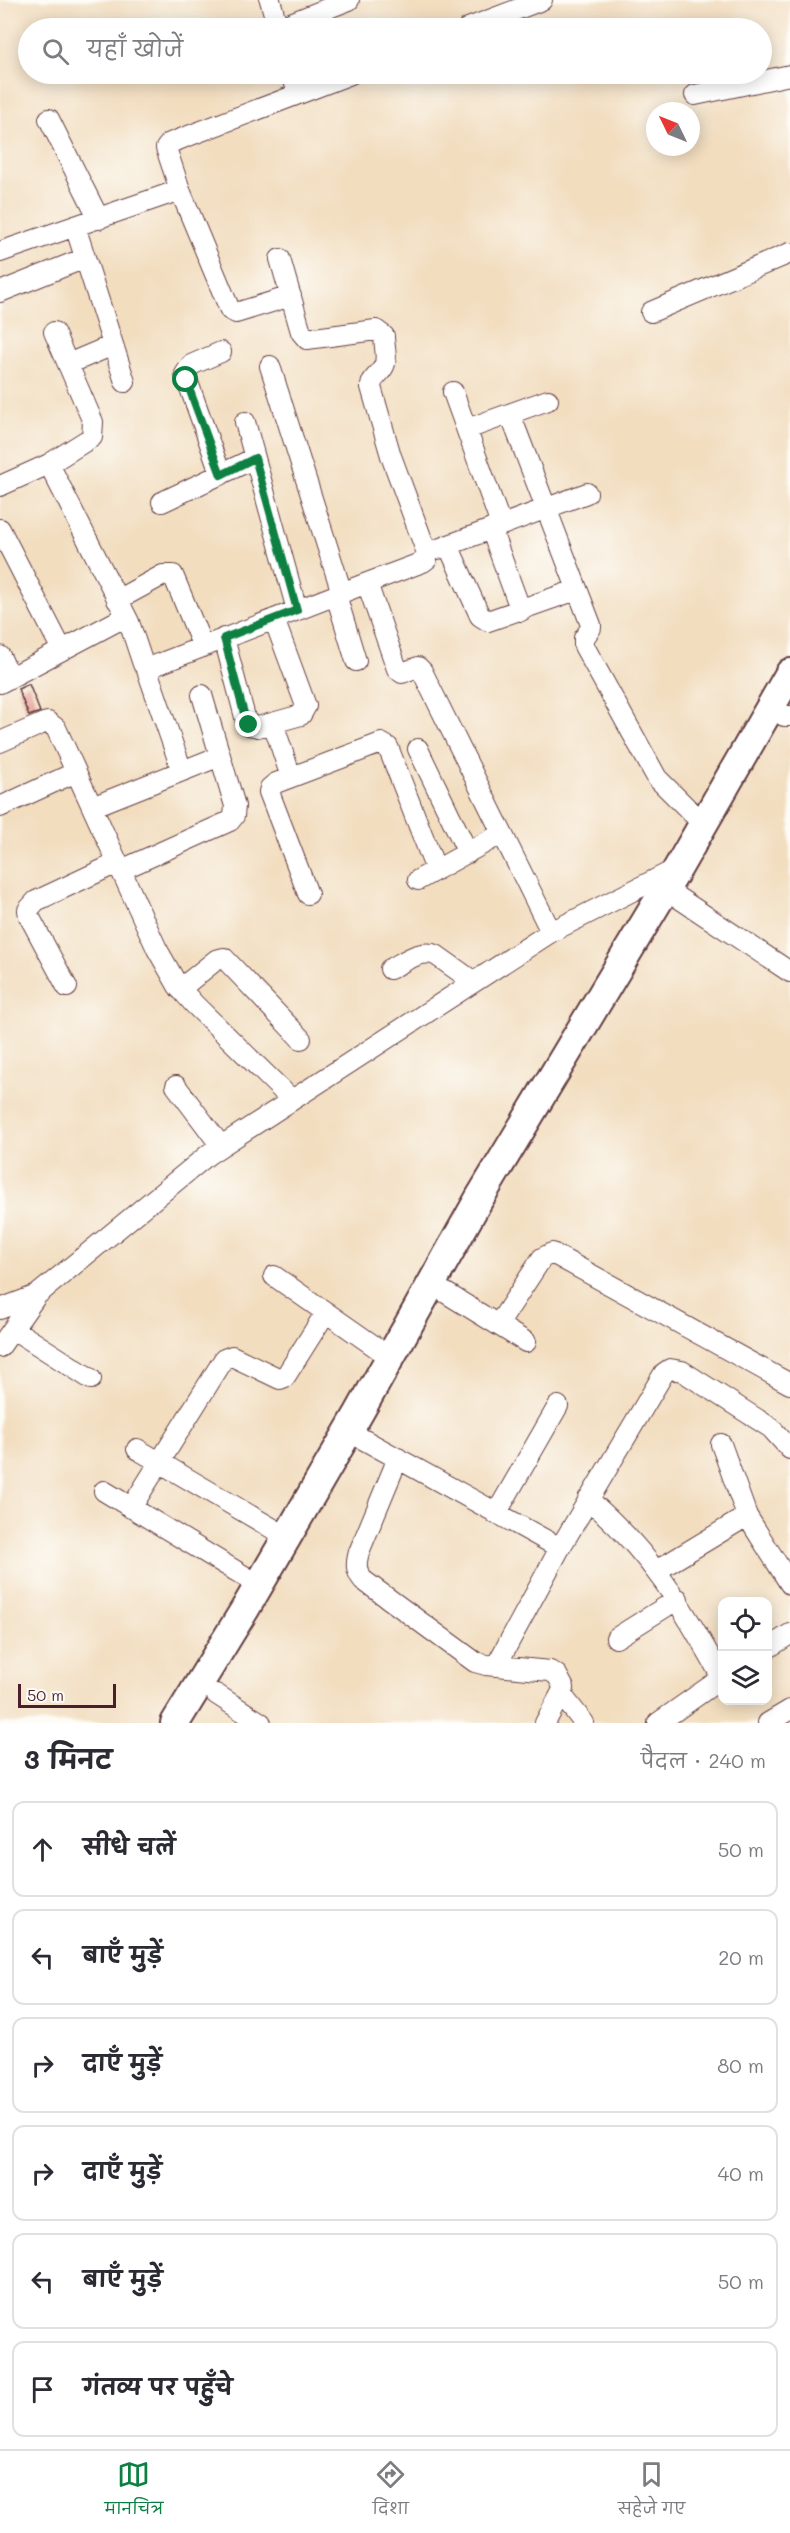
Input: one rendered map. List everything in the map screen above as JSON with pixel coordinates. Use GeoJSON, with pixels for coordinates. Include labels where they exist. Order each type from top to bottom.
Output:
{"type":"FeatureCollection","features":[{"type":"Feature","properties":{"kind":"highway"},"geometry":{"type":"LineString","coordinates":[[175,1723],[287,1536],[356,1435],[446,1293],[673,885],[703,824],[790,673]]}},
{"type":"Feature","properties":{"kind":"highway"},"geometry":{"type":"LineString","coordinates":[[198,1723],[216,1694],[356,1435],[390,1357],[479,1199],[673,885],[788,712]]}},
{"type":"Feature","properties":{"kind":"street"},"geometry":{"type":"LineString","coordinates":[[270,0],[275,18]]}},
{"type":"Feature","properties":{"kind":"street"},"geometry":{"type":"LineString","coordinates":[[303,18],[349,0]]}},
{"type":"Feature","properties":{"kind":"street"},"geometry":{"type":"LineString","coordinates":[[494,18],[542,0]]}},
{"type":"Feature","properties":{"kind":"street"},"geometry":{"type":"LineString","coordinates":[[772,79],[790,75]]}},
{"type":"Feature","properties":{"kind":"street"},"geometry":{"type":"LineString","coordinates":[[295,84],[298,94]]}},
{"type":"Feature","properties":{"kind":"street"},"geometry":{"type":"LineString","coordinates":[[291,296],[236,313],[230,310],[165,151],[170,143],[324,84]]}},
{"type":"Feature","properties":{"kind":"street"},"geometry":{"type":"LineString","coordinates":[[695,95],[747,84]]}},
{"type":"Feature","properties":{"kind":"street"},"geometry":{"type":"LineString","coordinates":[[49,119],[99,219]]}},
{"type":"Feature","properties":{"kind":"street"},"geometry":{"type":"LineString","coordinates":[[0,252],[180,190]]}},
{"type":"Feature","properties":{"kind":"street"},"geometry":{"type":"LineString","coordinates":[[75,226],[125,382]]}},
{"type":"Feature","properties":{"kind":"street"},"geometry":{"type":"LineString","coordinates":[[651,312],[790,252]]}},
{"type":"Feature","properties":{"kind":"street"},"geometry":{"type":"LineString","coordinates":[[0,292],[85,258]]}},
{"type":"Feature","properties":{"kind":"street"},"geometry":{"type":"LineString","coordinates":[[146,667],[427,559],[427,553],[391,456],[371,387],[372,380],[381,371],[386,361],[384,336],[376,330],[307,339],[301,332],[280,259]]}},
{"type":"Feature","properties":{"kind":"street"},"geometry":{"type":"LineString","coordinates":[[0,486],[48,464],[92,437],[93,422],[54,332]]}},
{"type":"Feature","properties":{"kind":"street"},"geometry":{"type":"LineString","coordinates":[[68,364],[113,345]]}},
{"type":"Feature","properties":{"kind":"street"},"geometry":{"type":"LineString","coordinates":[[221,351],[191,365],[185,374],[221,475]]}},
{"type":"Feature","properties":{"kind":"street"},"geometry":{"type":"LineString","coordinates":[[270,366],[339,594],[356,661]]}},
{"type":"Feature","properties":{"kind":"street"},"geometry":{"type":"LineString","coordinates":[[453,392],[467,429],[520,611]]}},
{"type":"Feature","properties":{"kind":"street"},"geometry":{"type":"LineString","coordinates":[[467,429],[548,400]]}},
{"type":"Feature","properties":{"kind":"street"},"geometry":{"type":"LineString","coordinates":[[510,414],[591,625],[590,632],[584,638],[584,646],[657,778],[703,824]]}},
{"type":"Feature","properties":{"kind":"street"},"geometry":{"type":"LineString","coordinates":[[245,422],[297,610]]}},
{"type":"Feature","properties":{"kind":"street"},"geometry":{"type":"LineString","coordinates":[[162,502],[255,458]]}},
{"type":"Feature","properties":{"kind":"street"},"geometry":{"type":"LineString","coordinates":[[48,464],[129,622],[182,771]]}},
{"type":"Feature","properties":{"kind":"street"},"geometry":{"type":"LineString","coordinates":[[427,553],[587,493]]}},
{"type":"Feature","properties":{"kind":"street"},"geometry":{"type":"LineString","coordinates":[[0,529],[62,650]]}},
{"type":"Feature","properties":{"kind":"street"},"geometry":{"type":"LineString","coordinates":[[448,545],[483,619],[494,621],[576,590]]}},
{"type":"Feature","properties":{"kind":"street"},"geometry":{"type":"LineString","coordinates":[[117,600],[163,575],[172,575],[203,647]]}},
{"type":"Feature","properties":{"kind":"street"},"geometry":{"type":"LineString","coordinates":[[367,583],[398,669],[402,673],[418,667],[422,671],[550,932]]}},
{"type":"Feature","properties":{"kind":"street"},"geometry":{"type":"LineString","coordinates":[[0,656],[5,680],[121,619],[125,618],[129,622]]}},
{"type":"Feature","properties":{"kind":"street"},"geometry":{"type":"LineString","coordinates":[[224,638],[246,721],[254,727],[301,715],[306,706],[274,619]]}},
{"type":"Feature","properties":{"kind":"street"},"geometry":{"type":"LineString","coordinates":[[67,987],[29,916],[28,910],[36,901],[230,821],[234,816],[235,806],[202,695]]}},
{"type":"Feature","properties":{"kind":"street"},"geometry":{"type":"LineString","coordinates":[[0,742],[48,722],[56,728],[157,949],[180,989],[292,1101]]}},
{"type":"Feature","properties":{"kind":"street"},"geometry":{"type":"LineString","coordinates":[[273,723],[291,777]]}},
{"type":"Feature","properties":{"kind":"street"},"geometry":{"type":"LineString","coordinates":[[308,894],[269,792],[270,788],[276,783],[381,743],[388,747],[436,870]]}},
{"type":"Feature","properties":{"kind":"street"},"geometry":{"type":"LineString","coordinates":[[418,749],[468,853]]}},
{"type":"Feature","properties":{"kind":"street"},"geometry":{"type":"LineString","coordinates":[[92,807],[220,756]]}},
{"type":"Feature","properties":{"kind":"street"},"geometry":{"type":"LineString","coordinates":[[0,807],[76,772]]}},
{"type":"Feature","properties":{"kind":"street"},"geometry":{"type":"LineString","coordinates":[[418,880],[501,834]]}},
{"type":"Feature","properties":{"kind":"street"},"geometry":{"type":"LineString","coordinates":[[0,1347],[37,1295],[192,1167],[550,932],[673,885],[790,972]]}},
{"type":"Feature","properties":{"kind":"street"},"geometry":{"type":"LineString","coordinates":[[390,969],[429,952],[474,982]]}},
{"type":"Feature","properties":{"kind":"street"},"geometry":{"type":"LineString","coordinates":[[180,989],[216,960],[224,958],[301,1039]]}},
{"type":"Feature","properties":{"kind":"street"},"geometry":{"type":"LineString","coordinates":[[176,1086],[221,1146]]}},
{"type":"Feature","properties":{"kind":"street"},"geometry":{"type":"LineString","coordinates":[[498,1325],[542,1258],[552,1253],[790,1384]]}},
{"type":"Feature","properties":{"kind":"street"},"geometry":{"type":"LineString","coordinates":[[274,1276],[390,1357]]}},
{"type":"Feature","properties":{"kind":"street"},"geometry":{"type":"LineString","coordinates":[[446,1293],[526,1342]]}},
{"type":"Feature","properties":{"kind":"street"},"geometry":{"type":"LineString","coordinates":[[0,1309],[37,1295]]}},
{"type":"Feature","properties":{"kind":"street"},"geometry":{"type":"LineString","coordinates":[[131,1508],[224,1359],[232,1356],[280,1379],[285,1377],[326,1312]]}},
{"type":"Feature","properties":{"kind":"street"},"geometry":{"type":"LineString","coordinates":[[13,1329],[91,1379]]}},
{"type":"Feature","properties":{"kind":"street"},"geometry":{"type":"LineString","coordinates":[[496,1666],[588,1499],[664,1373],[670,1369],[682,1371],[760,1420],[790,1449]]}},
{"type":"Feature","properties":{"kind":"street"},"geometry":{"type":"LineString","coordinates":[[496,1514],[558,1406]]}},
{"type":"Feature","properties":{"kind":"street"},"geometry":{"type":"LineString","coordinates":[[356,1435],[560,1548]]}},
{"type":"Feature","properties":{"kind":"street"},"geometry":{"type":"LineString","coordinates":[[721,1444],[747,1516],[790,1584]]}},
{"type":"Feature","properties":{"kind":"street"},"geometry":{"type":"LineString","coordinates":[[137,1449],[287,1536]]}},
{"type":"Feature","properties":{"kind":"street"},"geometry":{"type":"LineString","coordinates":[[398,1458],[359,1552],[356,1562],[357,1573],[363,1580],[466,1657],[486,1665],[550,1671],[557,1675],[564,1688],[545,1723]]}},
{"type":"Feature","properties":{"kind":"street"},"geometry":{"type":"LineString","coordinates":[[104,1491],[259,1585]]}},
{"type":"Feature","properties":{"kind":"street"},"geometry":{"type":"LineString","coordinates":[[588,1499],[632,1538],[678,1599],[718,1671]]}},
{"type":"Feature","properties":{"kind":"street"},"geometry":{"type":"LineString","coordinates":[[656,1571],[747,1516]]}},
{"type":"Feature","properties":{"kind":"street"},"geometry":{"type":"LineString","coordinates":[[616,1638],[678,1599]]}},
{"type":"Feature","properties":{"kind":"street"},"geometry":{"type":"LineString","coordinates":[[772,1645],[790,1634]]}},
{"type":"Feature","properties":{"kind":"street"},"geometry":{"type":"LineString","coordinates":[[658,1723],[718,1681]]}},
{"type":"Feature","properties":{"kind":"street"},"geometry":{"type":"LineString","coordinates":[[216,1694],[261,1723]]}},
{"type":"Feature","properties":{"kind":"street"},"geometry":{"type":"LineString","coordinates":[[561,1694],[584,1723]]}},
{"type":"Feature","properties":{"kind":"street"},"geometry":{"type":"LineString","coordinates":[[768,1723],[790,1710]]}},
{"type":"Feature","properties":{"kind":"building"},"geometry":{"type":"Polygon","coordinates":[[[29,684],[40,712],[29,716],[18,689],[29,684]]]}},
{"type":"Feature","properties":{"kind":"route"},"geometry":{"type":"LineString","coordinates":[[186,380],[221,475],[255,458],[297,610],[224,638],[249,725]]}}]}
